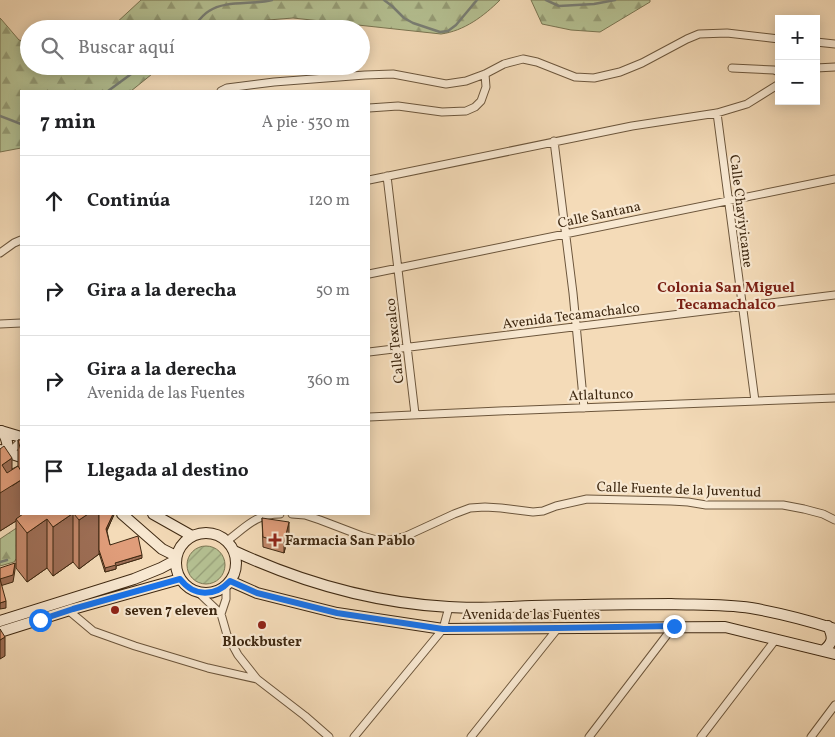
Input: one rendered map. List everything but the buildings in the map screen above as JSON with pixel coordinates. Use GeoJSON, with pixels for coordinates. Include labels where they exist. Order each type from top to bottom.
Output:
{"type":"FeatureCollection","features":[{"type":"Feature","properties":{"kind":"main road"},"geometry":{"type":"LineString","coordinates":[[1,431],[20,439]]}},
{"type":"Feature","properties":{"kind":"main road"},"geometry":{"type":"LineString","coordinates":[[1,431],[6,438],[4,451],[20,457]]}},
{"type":"Feature","properties":{"kind":"main road"},"geometry":{"type":"LineString","coordinates":[[123,515],[162,549],[176,558]]}},
{"type":"Feature","properties":{"kind":"main road"},"geometry":{"type":"LineString","coordinates":[[156,515],[192,536]]}},
{"type":"Feature","properties":{"kind":"main road"},"geometry":{"type":"LineString","coordinates":[[206,532],[221,536],[234,551],[236,564],[234,576],[217,591],[208,593],[198,592],[188,587],[180,579],[176,570],[176,558],[182,544],[192,536],[206,532]]}},
{"type":"Feature","properties":{"kind":"main road","name":"Avenida de las Fuentes"},"geometry":{"type":"LineString","coordinates":[[234,551],[287,573],[359,594],[399,602],[449,607],[636,604],[728,606],[789,616],[832,628]]}},
{"type":"Feature","properties":{"kind":"main road"},"geometry":{"type":"LineString","coordinates":[[0,621],[134,579],[161,568],[176,558]]}},
{"type":"Feature","properties":{"kind":"main road"},"geometry":{"type":"LineString","coordinates":[[0,632],[68,610],[180,579]]}},
{"type":"Feature","properties":{"kind":"main road","name":"Avenida de las Fuentes"},"geometry":{"type":"LineString","coordinates":[[228,583],[257,593],[337,613],[443,629],[725,627],[835,654]]}},
{"type":"Feature","properties":{"kind":"main road"},"geometry":{"type":"LineString","coordinates":[[823,651],[831,643],[832,628]]}},
{"type":"Feature","properties":{"kind":"street"},"geometry":{"type":"LineString","coordinates":[[370,75],[393,74],[446,84],[485,74],[504,64],[523,59],[537,62],[575,77],[594,78],[620,72],[642,63],[699,34],[775,38]]}},
{"type":"Feature","properties":{"kind":"street"},"geometry":{"type":"LineString","coordinates":[[820,42],[835,44]]}},
{"type":"Feature","properties":{"kind":"street"},"geometry":{"type":"LineString","coordinates":[[820,68],[835,67]]}},
{"type":"Feature","properties":{"kind":"street"},"geometry":{"type":"LineString","coordinates":[[732,68],[775,70]]}},
{"type":"Feature","properties":{"kind":"street"},"geometry":{"type":"LineString","coordinates":[[370,108],[398,106],[442,112],[466,111],[474,107],[481,100],[486,87],[485,74]]}},
{"type":"Feature","properties":{"kind":"street"},"geometry":{"type":"LineString","coordinates":[[223,90],[274,82],[366,75]]}},
{"type":"Feature","properties":{"kind":"street"},"geometry":{"type":"LineString","coordinates":[[370,180],[632,126],[718,113],[747,104],[775,86]]}},
{"type":"Feature","properties":{"kind":"street","name":"Calle Chayiyicame"},"geometry":{"type":"LineString","coordinates":[[718,113],[754,401]]}},
{"type":"Feature","properties":{"kind":"street"},"geometry":{"type":"LineString","coordinates":[[554,141],[564,234],[573,293],[584,408]]}},
{"type":"Feature","properties":{"kind":"street","name":"Calle Texcalco"},"geometry":{"type":"LineString","coordinates":[[387,176],[415,414]]}},
{"type":"Feature","properties":{"kind":"street","name":"Calle Santana"},"geometry":{"type":"LineString","coordinates":[[370,274],[835,179]]}},
{"type":"Feature","properties":{"kind":"street"},"geometry":{"type":"LineString","coordinates":[[0,253],[8,246],[20,240]]}},
{"type":"Feature","properties":{"kind":"street","name":"Avenida Tecamachalco"},"geometry":{"type":"LineString","coordinates":[[370,352],[835,295]]}},
{"type":"Feature","properties":{"kind":"street"},"geometry":{"type":"LineString","coordinates":[[0,324],[20,323]]}},
{"type":"Feature","properties":{"kind":"street","name":"Atlaltunco"},"geometry":{"type":"LineString","coordinates":[[370,417],[835,398]]}},
{"type":"Feature","properties":{"kind":"street"},"geometry":{"type":"LineString","coordinates":[[0,462],[4,451],[20,440]]}},
{"type":"Feature","properties":{"kind":"street","name":"Calle Fuente de la Juventud"},"geometry":{"type":"LineString","coordinates":[[305,515],[376,540],[404,537],[470,508],[501,508],[533,512],[586,499],[672,500],[706,505],[783,505],[814,511],[835,520]]}},
{"type":"Feature","properties":{"kind":"street"},"geometry":{"type":"LineString","coordinates":[[227,541],[247,524],[268,515]]}},
{"type":"Feature","properties":{"kind":"street"},"geometry":{"type":"LineString","coordinates":[[228,583],[222,614],[227,635],[238,655],[257,679],[329,737]]}},
{"type":"Feature","properties":{"kind":"street"},"geometry":{"type":"LineString","coordinates":[[198,592],[222,614]]}},
{"type":"Feature","properties":{"kind":"street"},"geometry":{"type":"LineString","coordinates":[[354,737],[443,629],[449,607]]}},
{"type":"Feature","properties":{"kind":"street"},"geometry":{"type":"LineString","coordinates":[[68,610],[93,631],[101,634],[208,668],[257,679]]}},
{"type":"Feature","properties":{"kind":"street"},"geometry":{"type":"LineString","coordinates":[[588,737],[674,626]]}},
{"type":"Feature","properties":{"kind":"street"},"geometry":{"type":"LineString","coordinates":[[471,737],[558,628]]}},
{"type":"Feature","properties":{"kind":"street"},"geometry":{"type":"LineString","coordinates":[[701,737],[776,639]]}},
{"type":"Feature","properties":{"kind":"street"},"geometry":{"type":"LineString","coordinates":[[811,737],[835,705]]}},
{"type":"Feature","properties":{"kind":"green space"},"geometry":{"type":"Polygon","coordinates":[[[141,0],[500,0],[473,22],[458,30],[441,34],[370,26],[370,20],[312,20],[293,18],[268,20],[119,20],[141,0]]]}},
{"type":"Feature","properties":{"kind":"green space"},"geometry":{"type":"Polygon","coordinates":[[[531,0],[650,0],[650,2],[600,32],[571,30],[542,24],[531,0]]]}},
{"type":"Feature","properties":{"kind":"green space"},"geometry":{"type":"Polygon","coordinates":[[[0,18],[20,40],[20,75],[151,75],[132,90],[20,90],[20,148],[0,152],[0,18]]]}},
{"type":"Feature","properties":{"kind":"green space"},"geometry":{"type":"Polygon","coordinates":[[[30,519],[32,537],[14,562],[0,566],[0,539],[30,519]]]}},
{"type":"Feature","properties":{"kind":"green space"},"geometry":{"type":"Polygon","coordinates":[[[206,546],[220,551],[225,565],[220,579],[206,584],[192,579],[187,565],[192,551],[206,546]]]}},
{"type":"Feature","properties":{"kind":"waterway"},"geometry":{"type":"LineString","coordinates":[[200,20],[209,11],[223,5],[272,0]]}},
{"type":"Feature","properties":{"kind":"waterway"},"geometry":{"type":"LineString","coordinates":[[384,0],[404,18],[440,32],[448,31],[456,25],[477,0]]}},
{"type":"Feature","properties":{"kind":"waterway"},"geometry":{"type":"LineString","coordinates":[[546,0],[559,6],[594,4],[615,0]]}},
{"type":"Feature","properties":{"kind":"waterway"},"geometry":{"type":"LineString","coordinates":[[109,90],[130,75]]}},
{"type":"Feature","properties":{"kind":"waterway"},"geometry":{"type":"LineString","coordinates":[[0,116],[20,124]]}},
{"type":"Feature","properties":{"kind":"waterway"},"geometry":{"type":"LineString","coordinates":[[0,562],[7,560]]}},
{"type":"Feature","properties":{"kind":"place","name":"Farmacia San Pablo"},"geometry":{"type":"Point","coordinates":[275,540]}},
{"type":"Feature","properties":{"kind":"place","name":"seven 7 eleven"},"geometry":{"type":"Point","coordinates":[115,610]}},
{"type":"Feature","properties":{"kind":"place","name":"Blockbuster"},"geometry":{"type":"Point","coordinates":[262,625]}},
{"type":"Feature","properties":{"kind":"district","name":"Colonia San Miguel Tecamachalco"},"geometry":{"type":"Point","coordinates":[726,296]}},
{"type":"Feature","properties":{"kind":"route"},"geometry":{"type":"LineString","coordinates":[[40,620],[180,579],[188,587],[198,592],[208,593],[217,591],[226,586],[230,581],[257,593],[337,613],[443,629],[674,626]]}}]}
